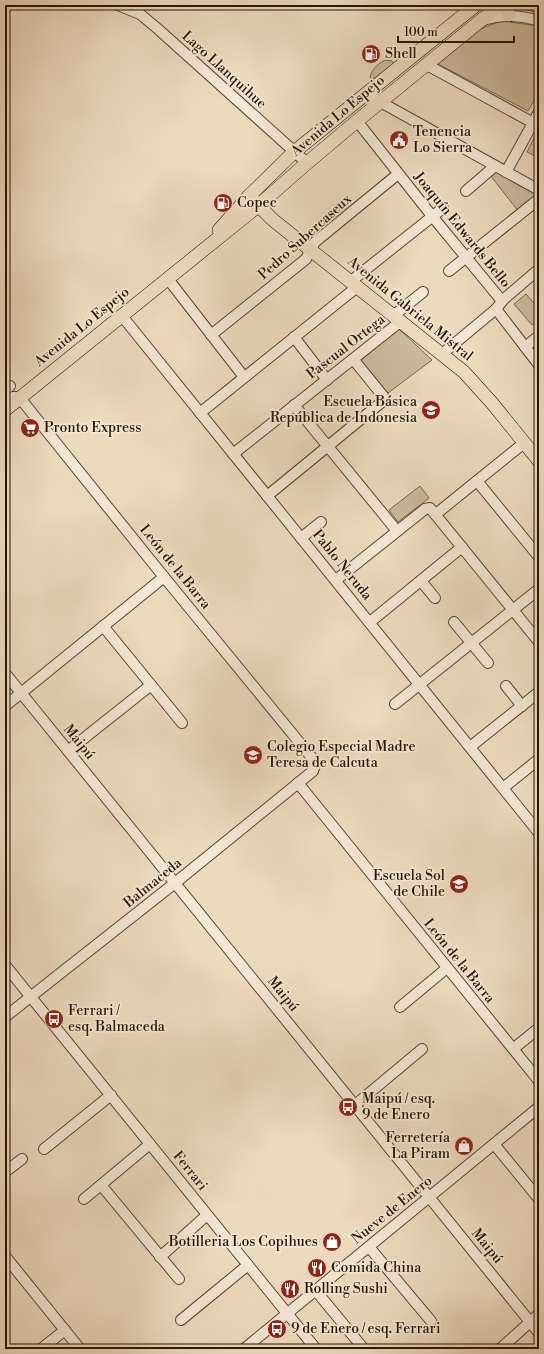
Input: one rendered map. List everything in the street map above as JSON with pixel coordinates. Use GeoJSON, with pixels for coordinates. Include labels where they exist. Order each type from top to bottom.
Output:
{"type":"FeatureCollection","features":[{"type":"Feature","properties":{"kind":"main road","name":"Avenida Lo Espejo"},"geometry":{"type":"LineString","coordinates":[[198,254],[249,196],[294,152],[476,5]]}},
{"type":"Feature","properties":{"kind":"main road","name":"Avenida Lo Espejo"},"geometry":{"type":"LineString","coordinates":[[5,410],[258,206],[307,163],[427,64],[481,21],[503,8]]}},
{"type":"Feature","properties":{"kind":"main road"},"geometry":{"type":"LineString","coordinates":[[455,22],[463,25],[465,34]]}},
{"type":"Feature","properties":{"kind":"main road","name":"Avenida Gabriela Mistral"},"geometry":{"type":"LineString","coordinates":[[249,196],[273,220],[464,372],[480,388],[539,461]]}},
{"type":"Feature","properties":{"kind":"street","name":"Lago Llanquihue"},"geometry":{"type":"LineString","coordinates":[[118,5],[140,14],[158,29],[307,163]]}},
{"type":"Feature","properties":{"kind":"street"},"geometry":{"type":"LineString","coordinates":[[503,8],[539,21]]}},
{"type":"Feature","properties":{"kind":"street"},"geometry":{"type":"LineString","coordinates":[[427,64],[536,124]]}},
{"type":"Feature","properties":{"kind":"street"},"geometry":{"type":"LineString","coordinates":[[366,94],[539,190]]}},
{"type":"Feature","properties":{"kind":"street"},"geometry":{"type":"LineString","coordinates":[[506,172],[536,124],[539,112]]}},
{"type":"Feature","properties":{"kind":"street","name":"Joaquín Edwards Bello"},"geometry":{"type":"LineString","coordinates":[[357,121],[466,258],[499,305],[525,347],[539,365]]}},
{"type":"Feature","properties":{"kind":"street"},"geometry":{"type":"LineString","coordinates":[[466,191],[495,166]]}},
{"type":"Feature","properties":{"kind":"street","name":"Pedro Subercaseux"},"geometry":{"type":"LineString","coordinates":[[211,335],[306,259],[315,242],[398,174]]}},
{"type":"Feature","properties":{"kind":"street"},"geometry":{"type":"LineString","coordinates":[[449,271],[539,199]]}},
{"type":"Feature","properties":{"kind":"street"},"geometry":{"type":"LineString","coordinates":[[200,413],[294,337],[443,208]]}},
{"type":"Feature","properties":{"kind":"street"},"geometry":{"type":"LineString","coordinates":[[442,354],[499,305],[537,275]]}},
{"type":"Feature","properties":{"kind":"street"},"geometry":{"type":"LineString","coordinates":[[168,279],[244,377]]}},
{"type":"Feature","properties":{"kind":"street","name":"Pascual Ortega"},"geometry":{"type":"LineString","coordinates":[[233,454],[353,359],[423,292]]}},
{"type":"Feature","properties":{"kind":"street","name":"Pablo Neruda"},"geometry":{"type":"LineString","coordinates":[[122,316],[538,830]]}},
{"type":"Feature","properties":{"kind":"street"},"geometry":{"type":"LineString","coordinates":[[525,347],[539,336]]}},
{"type":"Feature","properties":{"kind":"street"},"geometry":{"type":"LineString","coordinates":[[294,337],[327,380]]}},
{"type":"Feature","properties":{"kind":"street"},"geometry":{"type":"LineString","coordinates":[[267,496],[384,399],[353,359]]}},
{"type":"Feature","properties":{"kind":"street"},"geometry":{"type":"LineString","coordinates":[[5,398],[14,396],[20,398]]}},
{"type":"Feature","properties":{"kind":"street","name":"León de la Barra"},"geometry":{"type":"LineString","coordinates":[[20,398],[313,759],[315,767]]}},
{"type":"Feature","properties":{"kind":"street"},"geometry":{"type":"LineString","coordinates":[[294,405],[397,531]]}},
{"type":"Feature","properties":{"kind":"street"},"geometry":{"type":"LineString","coordinates":[[432,511],[477,481],[524,443]]}},
{"type":"Feature","properties":{"kind":"street"},"geometry":{"type":"LineString","coordinates":[[477,481],[539,557]]}},
{"type":"Feature","properties":{"kind":"street"},"geometry":{"type":"LineString","coordinates":[[336,580],[425,509],[432,511],[539,642]]}},
{"type":"Feature","properties":{"kind":"street"},"geometry":{"type":"LineString","coordinates":[[301,538],[321,522]]}},
{"type":"Feature","properties":{"kind":"street"},"geometry":{"type":"LineString","coordinates":[[370,622],[462,547]]}},
{"type":"Feature","properties":{"kind":"street"},"geometry":{"type":"LineString","coordinates":[[5,706],[164,577]]}},
{"type":"Feature","properties":{"kind":"street"},"geometry":{"type":"LineString","coordinates":[[421,581],[435,598]]}},
{"type":"Feature","properties":{"kind":"street"},"geometry":{"type":"LineString","coordinates":[[395,704],[539,589]]}},
{"type":"Feature","properties":{"kind":"street"},"geometry":{"type":"LineString","coordinates":[[454,622],[488,663]]}},
{"type":"Feature","properties":{"kind":"street"},"geometry":{"type":"LineString","coordinates":[[103,626],[182,724]]}},
{"type":"Feature","properties":{"kind":"street","name":"Maipú"},"geometry":{"type":"LineString","coordinates":[[5,673],[539,1333]]}},
{"type":"Feature","properties":{"kind":"street"},"geometry":{"type":"LineString","coordinates":[[68,751],[150,685]]}},
{"type":"Feature","properties":{"kind":"street"},"geometry":{"type":"LineString","coordinates":[[506,686],[522,706]]}},
{"type":"Feature","properties":{"kind":"street"},"geometry":{"type":"LineString","coordinates":[[470,747],[539,692]]}},
{"type":"Feature","properties":{"kind":"street"},"geometry":{"type":"LineString","coordinates":[[503,788],[539,759]]}},
{"type":"Feature","properties":{"kind":"street","name":"Balmaceda"},"geometry":{"type":"LineString","coordinates":[[5,1017],[175,883],[313,771],[315,767]]}},
{"type":"Feature","properties":{"kind":"street","name":"León de la Barra"},"geometry":{"type":"LineString","coordinates":[[298,783],[539,1081]]}},
{"type":"Feature","properties":{"kind":"street","name":"Ferrari"},"geometry":{"type":"LineString","coordinates":[[5,965],[316,1349]]}},
{"type":"Feature","properties":{"kind":"street"},"geometry":{"type":"LineString","coordinates":[[400,1007],[447,968]]}},
{"type":"Feature","properties":{"kind":"street"},"geometry":{"type":"LineString","coordinates":[[513,1049],[539,1028]]}},
{"type":"Feature","properties":{"kind":"street"},"geometry":{"type":"LineString","coordinates":[[355,1105],[422,1049]]}},
{"type":"Feature","properties":{"kind":"street"},"geometry":{"type":"LineString","coordinates":[[44,1149],[110,1095]]}},
{"type":"Feature","properties":{"kind":"street","name":"Nueve de Enero"},"geometry":{"type":"LineString","coordinates":[[244,1349],[539,1107]]}},
{"type":"Feature","properties":{"kind":"street"},"geometry":{"type":"LineString","coordinates":[[84,1199],[150,1144]]}},
{"type":"Feature","properties":{"kind":"street"},"geometry":{"type":"LineString","coordinates":[[494,1144],[539,1199]]}},
{"type":"Feature","properties":{"kind":"street"},"geometry":{"type":"LineString","coordinates":[[5,1172],[22,1159]]}},
{"type":"Feature","properties":{"kind":"street"},"geometry":{"type":"LineString","coordinates":[[101,1185],[179,1279]]}},
{"type":"Feature","properties":{"kind":"street"},"geometry":{"type":"LineString","coordinates":[[160,1256],[207,1215]]}},
{"type":"Feature","properties":{"kind":"street"},"geometry":{"type":"LineString","coordinates":[[368,1247],[431,1321]]}},
{"type":"Feature","properties":{"kind":"street"},"geometry":{"type":"LineString","coordinates":[[5,1256],[80,1349]]}},
{"type":"Feature","properties":{"kind":"street"},"geometry":{"type":"LineString","coordinates":[[181,1320],[248,1265]]}},
{"type":"Feature","properties":{"kind":"street"},"geometry":{"type":"LineString","coordinates":[[316,1290],[364,1349]]}},
{"type":"Feature","properties":{"kind":"street"},"geometry":{"type":"LineString","coordinates":[[500,1349],[539,1314]]}},
{"type":"Feature","properties":{"kind":"street"},"geometry":{"type":"LineString","coordinates":[[41,1349],[65,1330]]}},
{"type":"Feature","properties":{"kind":"shaded area"},"geometry":{"type":"Polygon","coordinates":[[[512,5],[539,5],[539,13],[514,7],[512,5]]]}},
{"type":"Feature","properties":{"kind":"shaded area"},"geometry":{"type":"Polygon","coordinates":[[[501,21],[539,26],[539,91],[528,111],[436,63],[480,29],[501,21]]]}},
{"type":"Feature","properties":{"kind":"shaded area"},"geometry":{"type":"Polygon","coordinates":[[[386,60],[392,61],[394,64],[371,81],[370,77],[374,69],[386,60]]]}},
{"type":"Feature","properties":{"kind":"shaded area"},"geometry":{"type":"Polygon","coordinates":[[[537,132],[539,133],[539,158],[527,152],[537,132]]]}},
{"type":"Feature","properties":{"kind":"shaded area"},"geometry":{"type":"Polygon","coordinates":[[[496,170],[539,193],[519,212],[490,175],[496,170]]]}},
{"type":"Feature","properties":{"kind":"shaded area"},"geometry":{"type":"Polygon","coordinates":[[[526,294],[539,309],[539,319],[532,325],[514,304],[526,294]]]}},
{"type":"Feature","properties":{"kind":"shaded area"},"geometry":{"type":"Polygon","coordinates":[[[399,329],[432,360],[388,393],[361,360],[399,329]]]}},
{"type":"Feature","properties":{"kind":"shaded area"},"geometry":{"type":"Polygon","coordinates":[[[420,486],[429,498],[398,522],[389,510],[420,486]]]}},
{"type":"Feature","properties":{"kind":"place","name":"Shell"},"geometry":{"type":"Point","coordinates":[371,54]}},
{"type":"Feature","properties":{"kind":"place","name":"Tenencia Lo Sierra"},"geometry":{"type":"Point","coordinates":[399,140]}},
{"type":"Feature","properties":{"kind":"place","name":"Copec"},"geometry":{"type":"Point","coordinates":[223,203]}},
{"type":"Feature","properties":{"kind":"place","name":"Escuela Básica República de Indonesia"},"geometry":{"type":"Point","coordinates":[431,410]}},
{"type":"Feature","properties":{"kind":"place","name":"Pronto Express"},"geometry":{"type":"Point","coordinates":[30,428]}},
{"type":"Feature","properties":{"kind":"place","name":"Colegio Especial Madre Teresa de Calcuta"},"geometry":{"type":"Point","coordinates":[253,755]}},
{"type":"Feature","properties":{"kind":"place","name":"Escuela Sol de Chile"},"geometry":{"type":"Point","coordinates":[459,884]}},
{"type":"Feature","properties":{"kind":"place","name":"Ferrari / esq. Balmaceda"},"geometry":{"type":"Point","coordinates":[54,1019]}},
{"type":"Feature","properties":{"kind":"place","name":"Maipú / esq. 9 de Enero"},"geometry":{"type":"Point","coordinates":[348,1107]}},
{"type":"Feature","properties":{"kind":"place","name":"Ferretería La Piram"},"geometry":{"type":"Point","coordinates":[464,1146]}},
{"type":"Feature","properties":{"kind":"place","name":"Botilleria Los Copihues"},"geometry":{"type":"Point","coordinates":[332,1242]}},
{"type":"Feature","properties":{"kind":"place","name":"Comida China"},"geometry":{"type":"Point","coordinates":[317,1268]}},
{"type":"Feature","properties":{"kind":"place","name":"Rolling Sushi"},"geometry":{"type":"Point","coordinates":[290,1289]}},
{"type":"Feature","properties":{"kind":"place","name":"9 de Enero / esq. Ferrari"},"geometry":{"type":"Point","coordinates":[277,1329]}}]}
